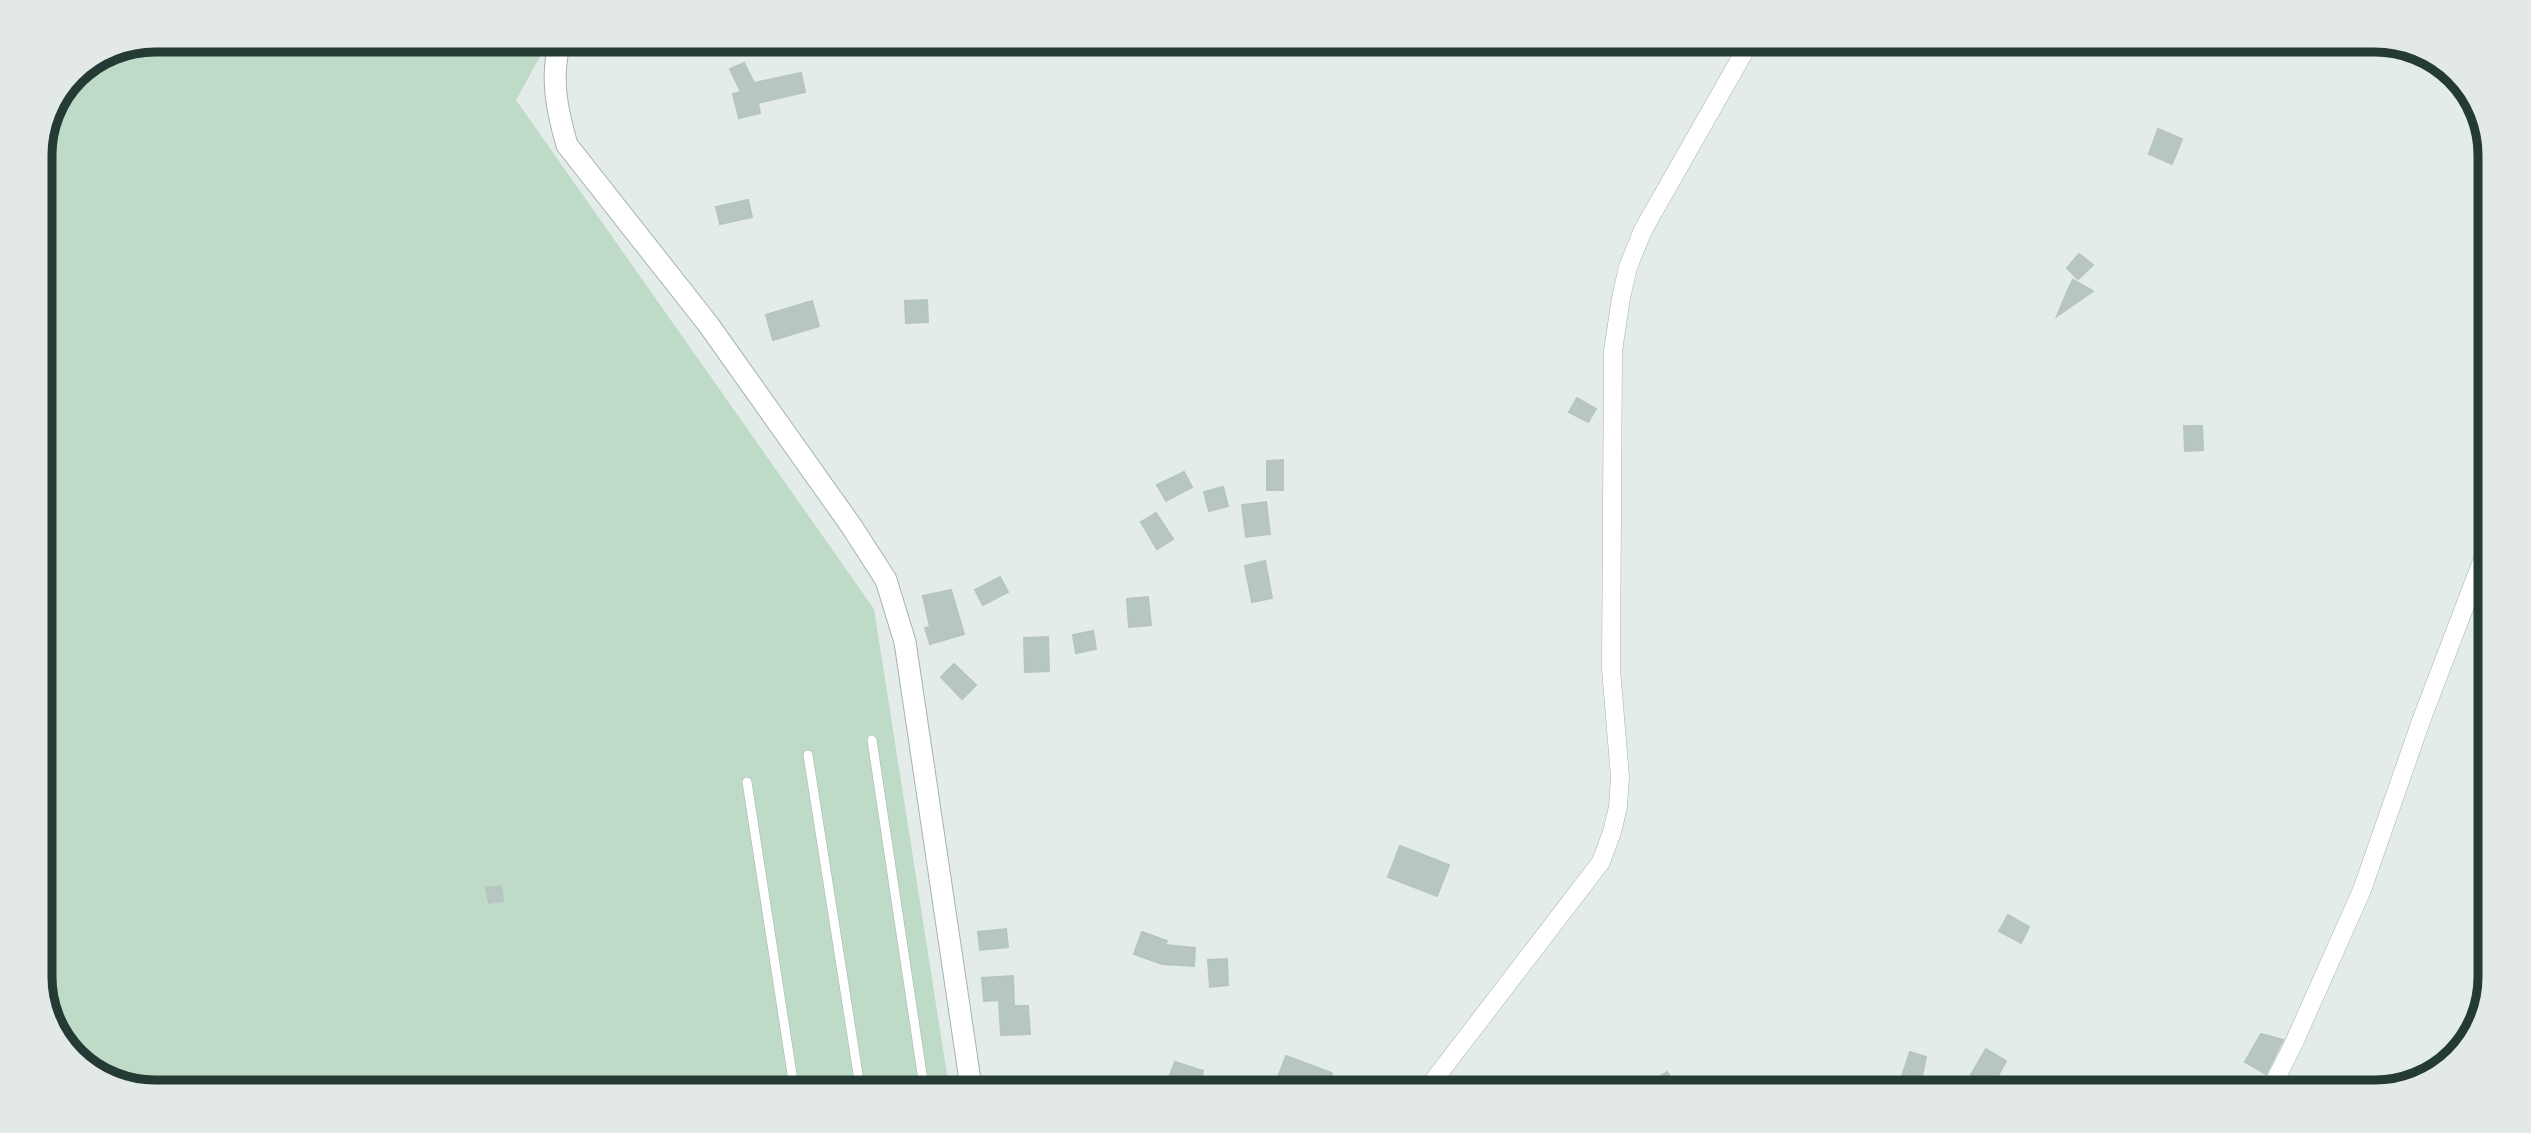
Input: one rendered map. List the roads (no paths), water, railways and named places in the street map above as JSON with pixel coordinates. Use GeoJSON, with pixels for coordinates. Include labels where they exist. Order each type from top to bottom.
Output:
{"type":"FeatureCollection","features":[{"type":"Feature","properties":{"kind":"street"},"geometry":{"type":"LineString","coordinates":[[557,52],[554,82],[557,113],[567,145],[708,324],[886,580],[905,642],[970,1080]]}},
{"type":"Feature","properties":{"kind":"street"},"geometry":{"type":"LineString","coordinates":[[1434,1080],[1601,862],[1612,832],[1618,807],[1620,777],[1611,669],[1613,351],[1621,298],[1628,267],[1643,230],[1744,52]]}},
{"type":"Feature","properties":{"kind":"street"},"geometry":{"type":"LineString","coordinates":[[2275,1080],[2361,890],[2478,572]]}},
{"type":"Feature","properties":{"kind":"lane"},"geometry":{"type":"LineString","coordinates":[[872,740],[923,1080]]}},
{"type":"Feature","properties":{"kind":"lane"},"geometry":{"type":"LineString","coordinates":[[808,755],[859,1080]]}},
{"type":"Feature","properties":{"kind":"lane"},"geometry":{"type":"LineString","coordinates":[[747,782],[793,1080]]}}]}
